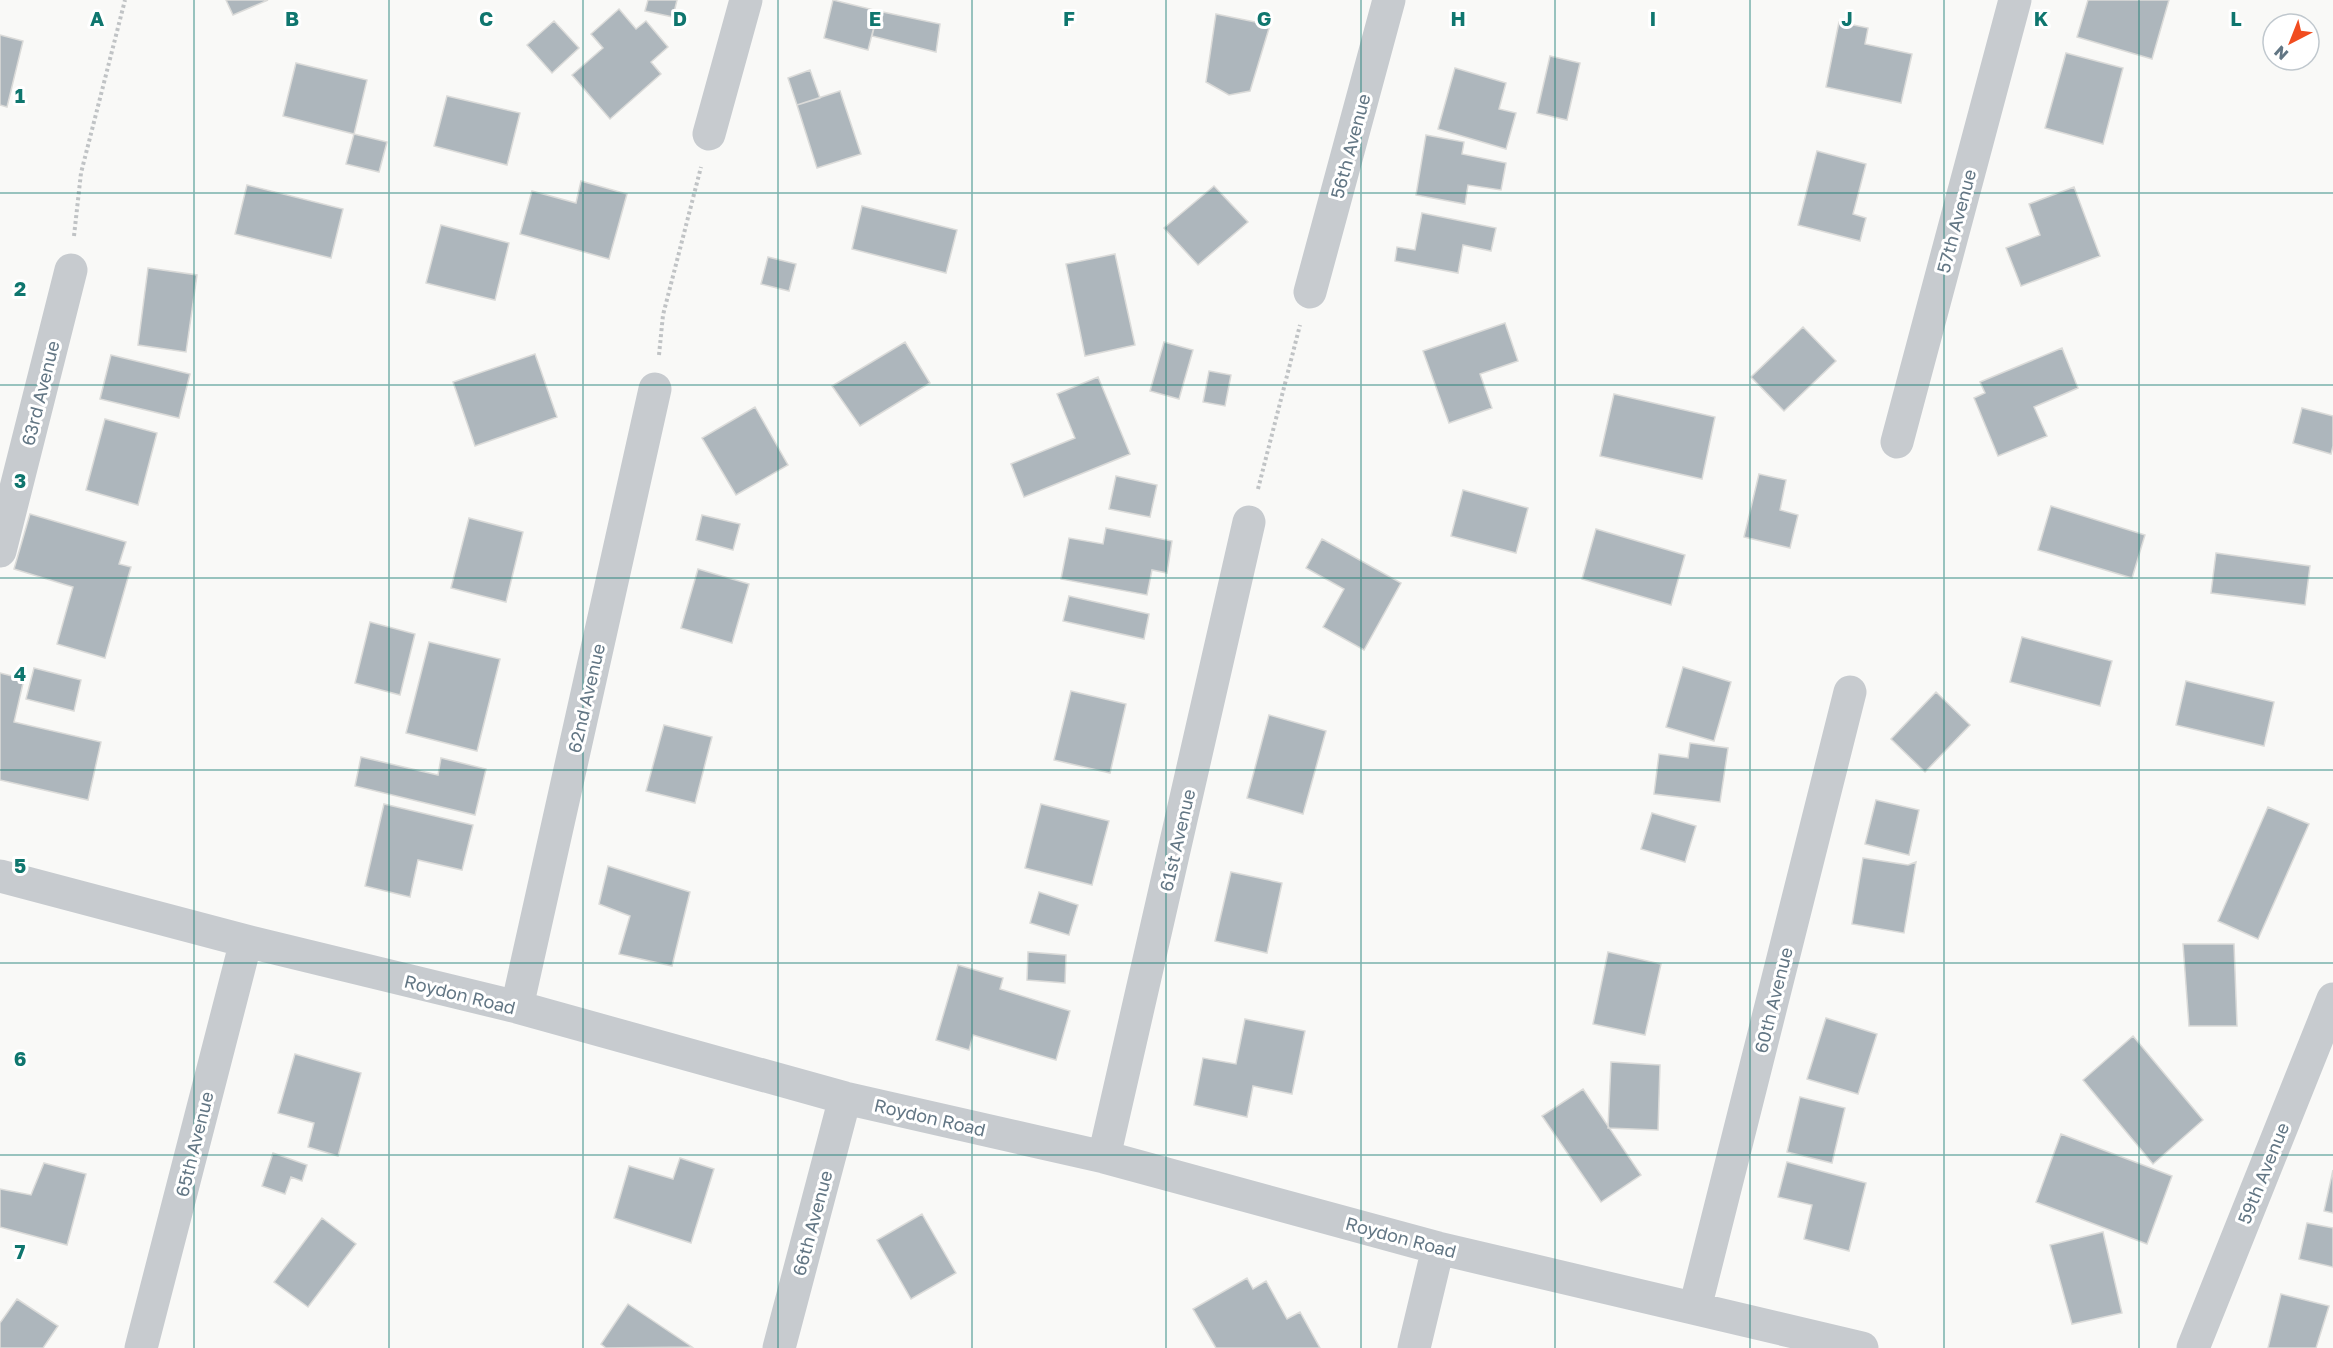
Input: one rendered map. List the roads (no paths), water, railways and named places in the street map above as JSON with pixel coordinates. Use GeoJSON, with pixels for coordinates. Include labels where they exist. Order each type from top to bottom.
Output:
{"type":"FeatureCollection","features":[{"type":"Feature","properties":{"kind":"street"},"geometry":{"type":"LineString","coordinates":[[709,134],[746,0]]}},
{"type":"Feature","properties":{"kind":"street","name":"56th Avenue"},"geometry":{"type":"LineString","coordinates":[[1310,292],[1389,0]]}},
{"type":"Feature","properties":{"kind":"street","name":"57th Avenue"},"geometry":{"type":"LineString","coordinates":[[1898,442],[2015,0]]}},
{"type":"Feature","properties":{"kind":"street","name":"63rd Avenue"},"geometry":{"type":"LineString","coordinates":[[0,551],[71,270]]}},
{"type":"Feature","properties":{"kind":"street","name":"62nd Avenue"},"geometry":{"type":"LineString","coordinates":[[517,1007],[655,389]]}},
{"type":"Feature","properties":{"kind":"street","name":"61st Avenue"},"geometry":{"type":"LineString","coordinates":[[1104,1157],[1249,522]]}},
{"type":"Feature","properties":{"kind":"street","name":"60th Avenue"},"geometry":{"type":"LineString","coordinates":[[1695,1308],[1850,692]]}},
{"type":"Feature","properties":{"kind":"street","name":"Roydon Road"},"geometry":{"type":"LineString","coordinates":[[0,876],[246,941],[517,1007],[844,1098],[1104,1157],[1438,1248],[1862,1348]]}},
{"type":"Feature","properties":{"kind":"street","name":"65th Avenue"},"geometry":{"type":"LineString","coordinates":[[141,1348],[246,941]]}},
{"type":"Feature","properties":{"kind":"street","name":"59th Avenue"},"geometry":{"type":"LineString","coordinates":[[2193,1348],[2333,999]]}},
{"type":"Feature","properties":{"kind":"street","name":"66th Avenue"},"geometry":{"type":"LineString","coordinates":[[778,1348],[844,1098]]}},
{"type":"Feature","properties":{"kind":"street"},"geometry":{"type":"LineString","coordinates":[[1414,1348],[1438,1248]]}}]}
